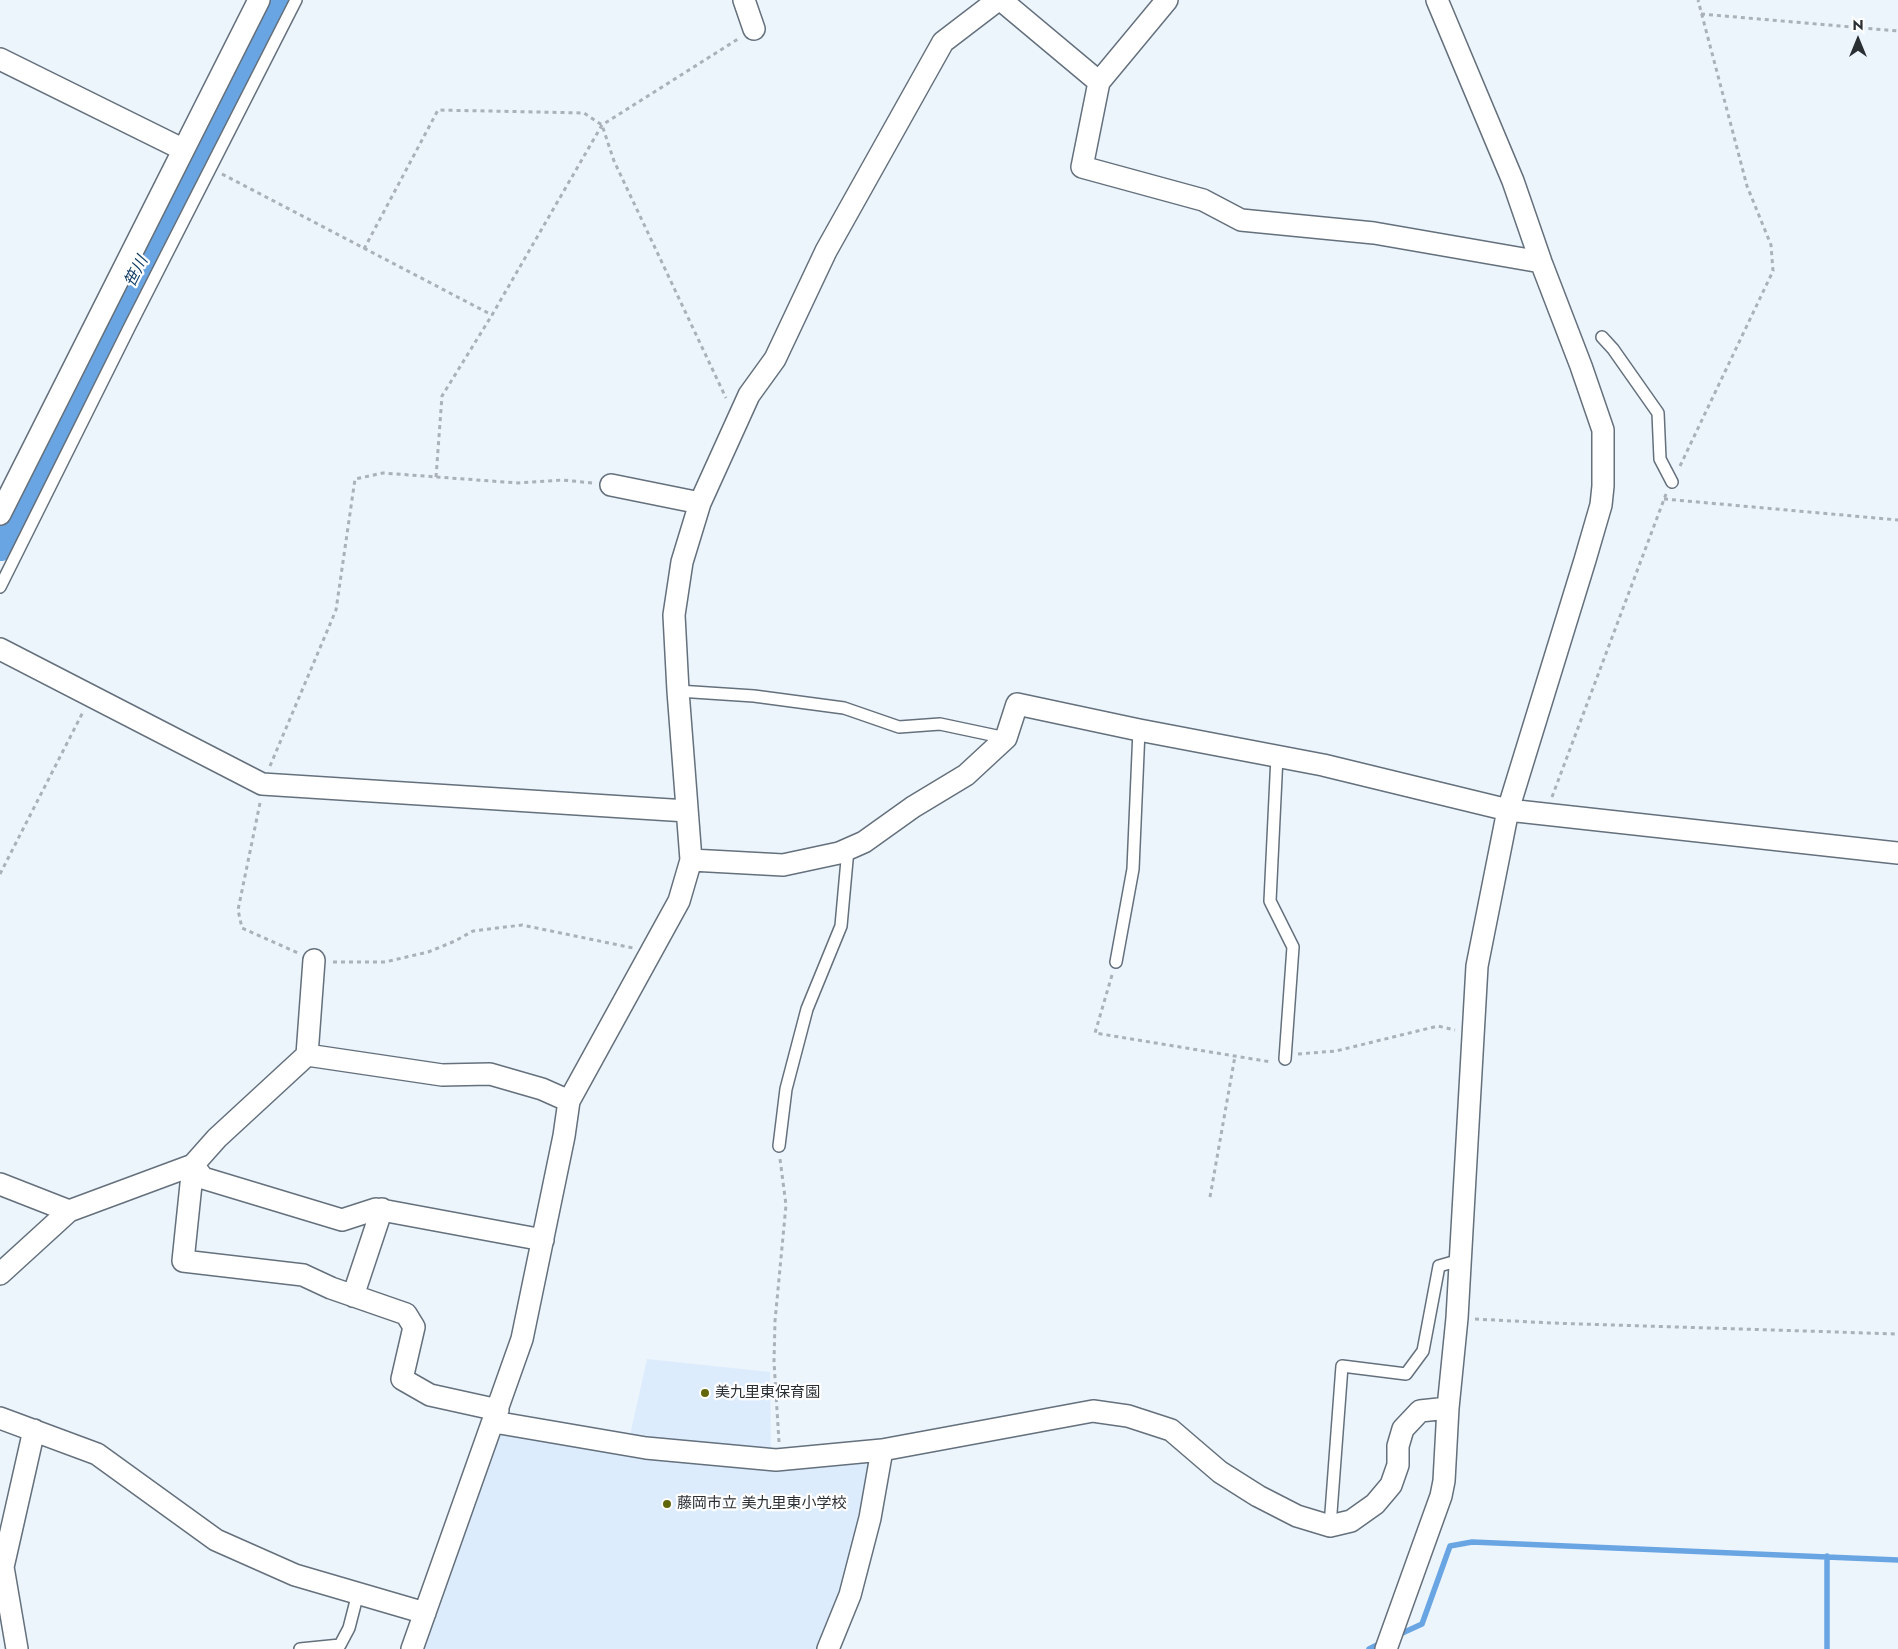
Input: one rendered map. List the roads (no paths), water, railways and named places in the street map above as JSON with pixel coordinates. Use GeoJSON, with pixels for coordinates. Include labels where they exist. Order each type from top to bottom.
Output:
{"type":"FeatureCollection","features":[{"type":"Feature","properties":{"kind":"street"},"geometry":{"type":"LineString","coordinates":[[0,514],[258,0]]}},
{"type":"Feature","properties":{"kind":"street"},"geometry":{"type":"LineString","coordinates":[[744,0],[754,29]]}},
{"type":"Feature","properties":{"kind":"street"},"geometry":{"type":"LineString","coordinates":[[412,1649],[522,1339],[569,1101],[652,952],[678,901],[691,860],[674,615],[682,562],[700,503],[748,395],[775,359],[826,251],[943,42],[1000,0],[1099,82]]}},
{"type":"Feature","properties":{"kind":"street"},"geometry":{"type":"LineString","coordinates":[[1167,0],[1099,82],[1082,167],[1202,200],[1241,220],[1374,233],[1541,262]]}},
{"type":"Feature","properties":{"kind":"street"},"geometry":{"type":"LineString","coordinates":[[1386,1649],[1441,1496],[1457,1318],[1477,966],[1508,810],[1585,560],[1601,505],[1603,486],[1603,430],[1581,366],[1541,262],[1514,182],[1438,0]]}},
{"type":"Feature","properties":{"kind":"street"},"geometry":{"type":"LineString","coordinates":[[0,59],[182,150]]}},
{"type":"Feature","properties":{"kind":"street"},"geometry":{"type":"LineString","coordinates":[[611,485],[700,503]]}},
{"type":"Feature","properties":{"kind":"street"},"geometry":{"type":"LineString","coordinates":[[0,649],[262,784],[687,811]]}},
{"type":"Feature","properties":{"kind":"street"},"geometry":{"type":"LineString","coordinates":[[691,860],[783,865],[848,849],[864,842],[913,807],[966,775],[1006,738],[1017,704],[1416,786],[1508,810],[1898,853]]}},
{"type":"Feature","properties":{"kind":"street"},"geometry":{"type":"LineString","coordinates":[[0,1274],[69,1211],[193,1165],[217,1138],[307,1055],[314,960]]}},
{"type":"Feature","properties":{"kind":"street"},"geometry":{"type":"LineString","coordinates":[[307,1055],[442,1075],[490,1074],[542,1089],[569,1101]]}},
{"type":"Feature","properties":{"kind":"street"},"geometry":{"type":"LineString","coordinates":[[193,1165],[203,1178],[342,1220],[376,1208],[543,1240]]}},
{"type":"Feature","properties":{"kind":"street"},"geometry":{"type":"LineString","coordinates":[[193,1165],[184,1261],[303,1275],[330,1288],[406,1314],[414,1327],[402,1379],[430,1395],[496,1416],[646,1448],[780,1460],[882,1450],[1093,1411],[1128,1416],[1171,1430],[1220,1472],[1258,1496],[1297,1516],[1330,1526],[1351,1522],[1375,1504],[1391,1485],[1398,1465],[1398,1446],[1403,1429],[1420,1411],[1448,1408]]}},
{"type":"Feature","properties":{"kind":"street"},"geometry":{"type":"LineString","coordinates":[[0,1184],[69,1211]]}},
{"type":"Feature","properties":{"kind":"street"},"geometry":{"type":"LineString","coordinates":[[353,1296],[382,1210]]}},
{"type":"Feature","properties":{"kind":"street"},"geometry":{"type":"LineString","coordinates":[[0,1418],[97,1454],[216,1540],[294,1575],[425,1612]]}},
{"type":"Feature","properties":{"kind":"street"},"geometry":{"type":"LineString","coordinates":[[17,1649],[3,1567],[34,1430]]}},
{"type":"Feature","properties":{"kind":"street"},"geometry":{"type":"LineString","coordinates":[[828,1649],[850,1596],[870,1518],[882,1450]]}},
{"type":"Feature","properties":{"kind":"lane"},"geometry":{"type":"LineString","coordinates":[[0,588],[130,326],[296,0]]}},
{"type":"Feature","properties":{"kind":"lane"},"geometry":{"type":"LineString","coordinates":[[1602,337],[1613,349],[1658,413],[1660,459],[1672,482]]}},
{"type":"Feature","properties":{"kind":"lane"},"geometry":{"type":"LineString","coordinates":[[678,691],[754,696],[844,708],[899,728],[940,724],[1006,738]]}},
{"type":"Feature","properties":{"kind":"lane"},"geometry":{"type":"LineString","coordinates":[[1116,962],[1132,869],[1139,730]]}},
{"type":"Feature","properties":{"kind":"lane"},"geometry":{"type":"LineString","coordinates":[[1277,756],[1270,901],[1293,947],[1285,1059]]}},
{"type":"Feature","properties":{"kind":"lane"},"geometry":{"type":"LineString","coordinates":[[779,1146],[786,1089],[807,1009],[841,926],[848,849]]}},
{"type":"Feature","properties":{"kind":"lane"},"geometry":{"type":"LineString","coordinates":[[1330,1526],[1342,1366],[1406,1374],[1423,1351],[1439,1266],[1460,1260]]}},
{"type":"Feature","properties":{"kind":"lane"},"geometry":{"type":"LineString","coordinates":[[300,1649],[340,1645],[349,1628],[358,1593]]}},
{"type":"Feature","properties":{"kind":"waterway","name":"笹川"},"geometry":{"type":"LineString","coordinates":[[0,544],[274,0]]}},
{"type":"Feature","properties":{"kind":"waterway"},"geometry":{"type":"LineString","coordinates":[[1398,1635],[1422,1624],[1450,1546],[1472,1542],[1898,1560]]}},
{"type":"Feature","properties":{"kind":"waterway"},"geometry":{"type":"LineString","coordinates":[[1827,1556],[1827,1649]]}},
{"type":"Feature","properties":{"kind":"waterway"},"geometry":{"type":"LineString","coordinates":[[1369,1649],[1381,1643]]}},
{"type":"Feature","properties":{"kind":"place","name":"美九里東保育園"},"geometry":{"type":"Point","coordinates":[705,1393]}},
{"type":"Feature","properties":{"kind":"place","name":"藤岡市立 美九里東小学校"},"geometry":{"type":"Point","coordinates":[667,1504]}}]}
